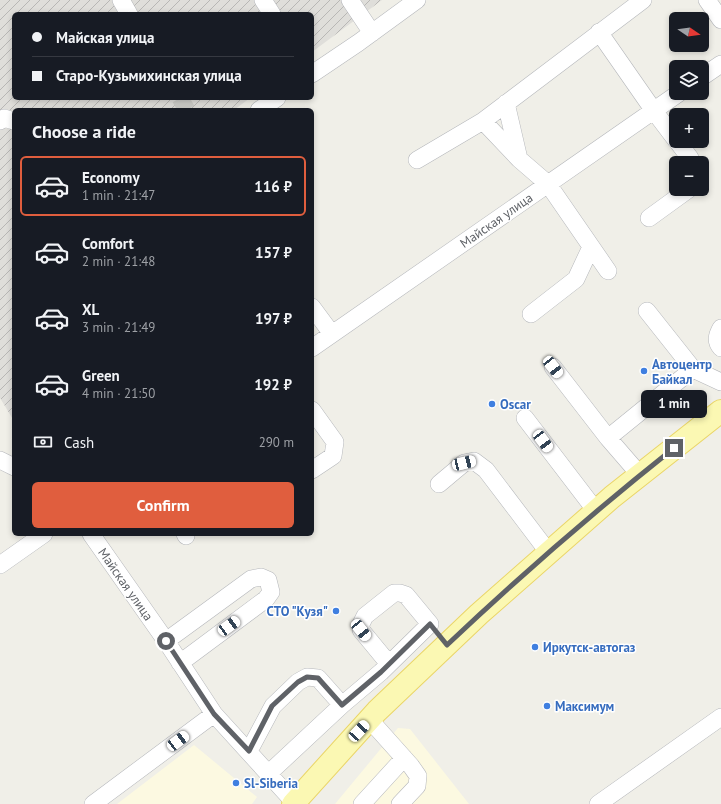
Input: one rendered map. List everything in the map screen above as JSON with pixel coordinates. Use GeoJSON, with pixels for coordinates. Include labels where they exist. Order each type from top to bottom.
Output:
{"type":"FeatureCollection","features":[{"type":"Feature","properties":{"kind":"main road"},"geometry":{"type":"LineString","coordinates":[[294,803],[370,719],[447,645],[596,511],[721,411]]}},
{"type":"Feature","properties":{"kind":"street"},"geometry":{"type":"LineString","coordinates":[[121,0],[129,12]]}},
{"type":"Feature","properties":{"kind":"street"},"geometry":{"type":"LineString","coordinates":[[263,0],[271,12]]}},
{"type":"Feature","properties":{"kind":"street"},"geometry":{"type":"LineString","coordinates":[[350,0],[372,33]]}},
{"type":"Feature","properties":{"kind":"street"},"geometry":{"type":"LineString","coordinates":[[417,160],[483,121],[643,0]]}},
{"type":"Feature","properties":{"kind":"street"},"geometry":{"type":"LineString","coordinates":[[708,0],[721,20]]}},
{"type":"Feature","properties":{"kind":"street"},"geometry":{"type":"LineString","coordinates":[[314,73],[372,33],[412,1]]}},
{"type":"Feature","properties":{"kind":"street"},"geometry":{"type":"LineString","coordinates":[[599,32],[669,131]]}},
{"type":"Feature","properties":{"kind":"street"},"geometry":{"type":"LineString","coordinates":[[709,72],[721,64]]}},
{"type":"Feature","properties":{"kind":"street"},"geometry":{"type":"LineString","coordinates":[[262,108],[274,100]]}},
{"type":"Feature","properties":{"kind":"street","name":"Майская улица"},"geometry":{"type":"LineString","coordinates":[[314,347],[669,100]]}},
{"type":"Feature","properties":{"kind":"street"},"geometry":{"type":"LineString","coordinates":[[506,104],[519,159]]}},
{"type":"Feature","properties":{"kind":"street"},"geometry":{"type":"LineString","coordinates":[[0,121],[4,118],[12,120]]}},
{"type":"Feature","properties":{"kind":"street"},"geometry":{"type":"LineString","coordinates":[[483,121],[519,159],[548,184],[608,271]]}},
{"type":"Feature","properties":{"kind":"street"},"geometry":{"type":"LineString","coordinates":[[682,148],[688,156]]}},
{"type":"Feature","properties":{"kind":"street"},"geometry":{"type":"LineString","coordinates":[[649,218],[679,196]]}},
{"type":"Feature","properties":{"kind":"street"},"geometry":{"type":"LineString","coordinates":[[532,314],[576,279],[591,247]]}},
{"type":"Feature","properties":{"kind":"street"},"geometry":{"type":"LineString","coordinates":[[314,310],[332,334]]}},
{"type":"Feature","properties":{"kind":"street"},"geometry":{"type":"LineString","coordinates":[[647,311],[693,369],[721,382]]}},
{"type":"Feature","properties":{"kind":"street"},"geometry":{"type":"LineString","coordinates":[[721,328],[717,335],[717,344],[721,348]]}},
{"type":"Feature","properties":{"kind":"street"},"geometry":{"type":"LineString","coordinates":[[553,367],[608,438],[640,475]]}},
{"type":"Feature","properties":{"kind":"street"},"geometry":{"type":"LineString","coordinates":[[608,438],[693,369]]}},
{"type":"Feature","properties":{"kind":"street"},"geometry":{"type":"LineString","coordinates":[[314,413],[335,442],[333,456],[314,469]]}},
{"type":"Feature","properties":{"kind":"street"},"geometry":{"type":"LineString","coordinates":[[525,418],[596,511]]}},
{"type":"Feature","properties":{"kind":"street"},"geometry":{"type":"LineString","coordinates":[[0,460],[12,466]]}},
{"type":"Feature","properties":{"kind":"street"},"geometry":{"type":"LineString","coordinates":[[438,484],[464,463],[474,461],[486,470],[549,553]]}},
{"type":"Feature","properties":{"kind":"street"},"geometry":{"type":"LineString","coordinates":[[0,565],[41,536]]}},
{"type":"Feature","properties":{"kind":"street","name":"Майская улица"},"geometry":{"type":"LineString","coordinates":[[92,536],[166,641],[214,714],[249,751],[294,803]]}},
{"type":"Feature","properties":{"kind":"street"},"geometry":{"type":"LineString","coordinates":[[166,641],[251,578],[261,577],[268,580],[271,592],[266,599],[180,663]]}},
{"type":"Feature","properties":{"kind":"street"},"geometry":{"type":"LineString","coordinates":[[389,664],[361,630],[361,624],[365,616],[394,593],[400,592],[406,595],[447,645]]}},
{"type":"Feature","properties":{"kind":"street"},"geometry":{"type":"LineString","coordinates":[[268,774],[342,705],[389,664],[430,624]]}},
{"type":"Feature","properties":{"kind":"street"},"geometry":{"type":"LineString","coordinates":[[249,751],[272,706],[298,682],[307,677],[318,678],[342,705]]}},
{"type":"Feature","properties":{"kind":"street"},"geometry":{"type":"LineString","coordinates":[[93,804],[214,714]]}},
{"type":"Feature","properties":{"kind":"street"},"geometry":{"type":"LineString","coordinates":[[598,804],[721,717]]}},
{"type":"Feature","properties":{"kind":"street"},"geometry":{"type":"LineString","coordinates":[[370,719],[418,776],[417,786],[400,804]]}},
{"type":"Feature","properties":{"kind":"street"},"geometry":{"type":"LineString","coordinates":[[362,804],[404,758]]}},
{"type":"Feature","properties":{"kind":"shaded area"},"geometry":{"type":"Polygon","coordinates":[[[0,0],[382,0],[314,51],[314,12],[12,12],[12,100],[247,100],[237,108],[12,108],[12,418],[0,398],[0,0]]]}},
{"type":"Feature","properties":{"kind":"shaded area"},"geometry":{"type":"Polygon","coordinates":[[[398,728],[410,729],[469,804],[335,804],[398,728]]]}},
{"type":"Feature","properties":{"kind":"shaded area"},"geometry":{"type":"Polygon","coordinates":[[[194,745],[257,797],[252,804],[117,804],[194,745]]]}},
{"type":"Feature","properties":{"kind":"tunnel"},"geometry":{"type":"LineString","coordinates":[[181,100],[186,108]]}},
{"type":"Feature","properties":{"kind":"place","name":"Автоцентр Байкал"},"geometry":{"type":"Point","coordinates":[644,371]}},
{"type":"Feature","properties":{"kind":"place","name":"Oscar"},"geometry":{"type":"Point","coordinates":[492,404]}},
{"type":"Feature","properties":{"kind":"place","name":"СТО \"Кузя\""},"geometry":{"type":"Point","coordinates":[336,611]}},
{"type":"Feature","properties":{"kind":"place","name":"Иркутск-автогаз"},"geometry":{"type":"Point","coordinates":[535,647]}},
{"type":"Feature","properties":{"kind":"place","name":"Максимум"},"geometry":{"type":"Point","coordinates":[547,706]}},
{"type":"Feature","properties":{"kind":"place","name":"Sl-Siberia"},"geometry":{"type":"Point","coordinates":[236,783]}},
{"type":"Feature","properties":{"kind":"route"},"geometry":{"type":"LineString","coordinates":[[166,641],[214,714],[249,751],[272,706],[298,682],[307,677],[318,678],[342,705],[381,672],[430,624],[447,645],[479,614],[612,497],[674,448]]}}]}
